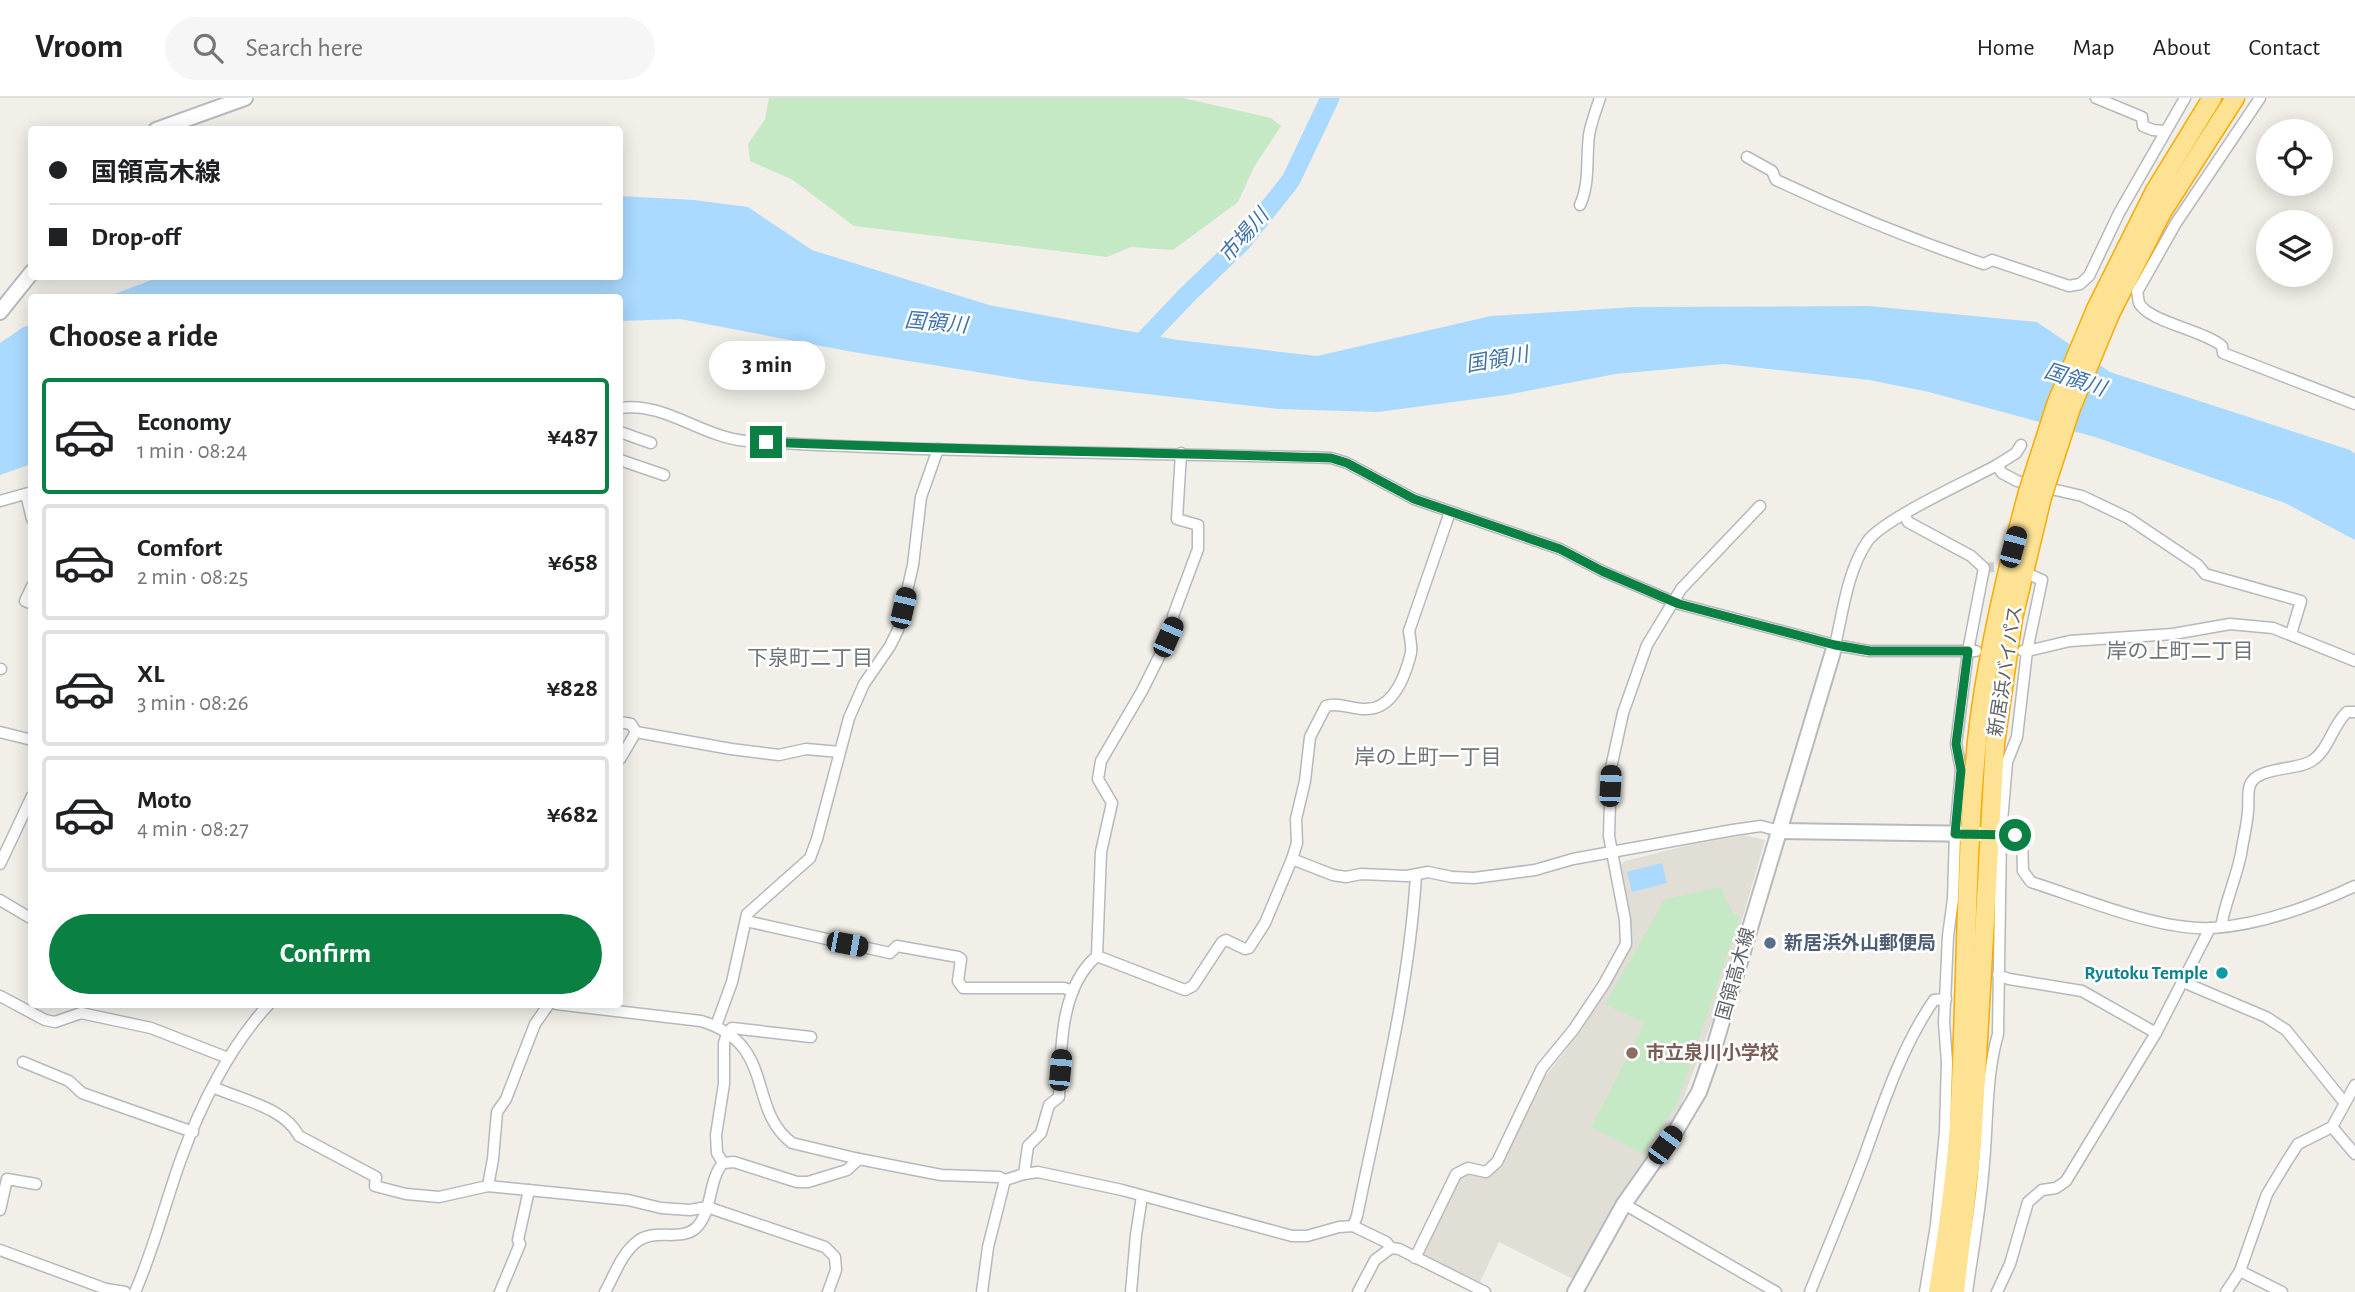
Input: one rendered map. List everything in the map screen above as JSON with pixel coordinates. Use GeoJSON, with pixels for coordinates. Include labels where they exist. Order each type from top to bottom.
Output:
{"type":"FeatureCollection","features":[{"type":"Feature","properties":{"kind":"highway","name":"新居浜バイパス"},"geometry":{"type":"LineString","coordinates":[[1955,1292],[1972,1145],[1995,833],[1994,744],[2035,494],[2057,402],[2103,311],[2155,191],[2212,98]]}},
{"type":"Feature","properties":{"kind":"highway","name":"新居浜バイパス"},"geometry":{"type":"LineString","coordinates":[[2103,311],[2235,98]]}},
{"type":"Feature","properties":{"kind":"highway","name":"新居浜バイパス"},"geometry":{"type":"LineString","coordinates":[[1938,1292],[1958,1140],[1962,834],[1998,613],[2035,494]]}},
{"type":"Feature","properties":{"kind":"main road"},"geometry":{"type":"LineString","coordinates":[[167,126],[245,98]]}},
{"type":"Feature","properties":{"kind":"main road"},"geometry":{"type":"LineString","coordinates":[[0,312],[28,277]]}},
{"type":"Feature","properties":{"kind":"main road","name":"国領高木線"},"geometry":{"type":"LineString","coordinates":[[1576,1292],[1624,1204],[1677,1129],[1699,1092],[1835,645]]}},
{"type":"Feature","properties":{"kind":"main road"},"geometry":{"type":"LineString","coordinates":[[1779,831],[1995,833]]}},
{"type":"Feature","properties":{"kind":"street"},"geometry":{"type":"LineString","coordinates":[[1580,205],[1588,180],[1590,132],[1600,98]]}},
{"type":"Feature","properties":{"kind":"street"},"geometry":{"type":"LineString","coordinates":[[2096,98],[2142,117],[2143,127],[2164,131]]}},
{"type":"Feature","properties":{"kind":"street"},"geometry":{"type":"LineString","coordinates":[[1748,158],[1772,171],[1776,180],[1887,229],[1984,264],[1992,260],[2069,286],[2080,284],[2089,276],[2119,213],[2185,98]]}},
{"type":"Feature","properties":{"kind":"street"},"geometry":{"type":"LineString","coordinates":[[2260,98],[2176,223],[2137,292],[2140,304],[2154,316],[2213,338],[2222,346],[2223,353],[2355,404]]}},
{"type":"Feature","properties":{"kind":"street"},"geometry":{"type":"LineString","coordinates":[[623,408],[641,408],[710,432],[743,440],[938,449],[1331,458],[1347,463],[1414,499],[1560,549],[1602,571],[1673,601],[1835,645],[1870,651],[1972,651]]}},
{"type":"Feature","properties":{"kind":"street"},"geometry":{"type":"LineString","coordinates":[[623,433],[651,443]]}},
{"type":"Feature","properties":{"kind":"street"},"geometry":{"type":"LineString","coordinates":[[1835,645],[1851,577],[1863,549],[1874,533],[1997,466],[2016,453],[2021,445]]}},
{"type":"Feature","properties":{"kind":"street"},"geometry":{"type":"LineString","coordinates":[[716,1026],[732,982],[747,914],[810,858],[849,718],[864,684],[898,630],[913,565],[922,497],[938,449]]}},
{"type":"Feature","properties":{"kind":"street"},"geometry":{"type":"LineString","coordinates":[[1024,1174],[1028,1146],[1041,1133],[1049,1105],[1059,1097],[1063,1031],[1073,991],[1088,964],[1097,956],[1101,852],[1112,803],[1098,779],[1101,761],[1162,651],[1198,549],[1198,525],[1177,519],[1181,453]]}},
{"type":"Feature","properties":{"kind":"street"},"geometry":{"type":"LineString","coordinates":[[623,461],[664,475]]}},
{"type":"Feature","properties":{"kind":"street"},"geometry":{"type":"LineString","coordinates":[[1997,466],[2001,473],[2017,481],[2082,496],[2128,518],[2198,565],[2205,574],[2301,601],[2291,634]]}},
{"type":"Feature","properties":{"kind":"street"},"geometry":{"type":"LineString","coordinates":[[0,501],[28,493]]}},
{"type":"Feature","properties":{"kind":"street"},"geometry":{"type":"LineString","coordinates":[[1415,1258],[1456,1174],[1468,1168],[1486,1172],[1497,1162],[1542,1068],[1574,1029],[1604,984],[1626,944],[1625,920],[1609,836],[1611,768],[1623,713],[1647,645],[1673,601],[1681,589],[1760,506]]}},
{"type":"Feature","properties":{"kind":"street"},"geometry":{"type":"LineString","coordinates":[[1097,956],[1185,990],[1192,986],[1222,942],[1226,940],[1245,949],[1249,948],[1265,923],[1297,843],[1296,820],[1305,781],[1310,737],[1326,706],[1333,704],[1366,709],[1380,707],[1392,698],[1411,651],[1409,631],[1450,512]]}},
{"type":"Feature","properties":{"kind":"street"},"geometry":{"type":"LineString","coordinates":[[1905,514],[1908,522],[1971,556],[1984,568],[1956,744],[1961,770],[1962,834],[1944,1023],[1947,1062],[1945,1132],[1936,1225],[1925,1292]]}},
{"type":"Feature","properties":{"kind":"street"},"geometry":{"type":"LineString","coordinates":[[1967,1292],[1981,1190],[1990,1063],[1998,1034],[1995,833],[2007,762],[2017,737],[2025,651],[2042,580],[2034,576]]}},
{"type":"Feature","properties":{"kind":"street"},"geometry":{"type":"LineString","coordinates":[[2025,651],[2070,641],[2173,634],[2230,624],[2273,628],[2355,661]]}},
{"type":"Feature","properties":{"kind":"street"},"geometry":{"type":"LineString","coordinates":[[1997,1292],[2010,1264],[2028,1202],[2042,1190],[2056,1188],[2066,1181],[2156,1033],[2223,912],[2240,858],[2250,785],[2256,777],[2274,770],[2306,764],[2316,758],[2340,718],[2347,712],[2355,712]]}},
{"type":"Feature","properties":{"kind":"street"},"geometry":{"type":"LineString","coordinates":[[623,723],[631,724],[636,732],[731,749],[779,755],[806,749],[840,752]]}},
{"type":"Feature","properties":{"kind":"street"},"geometry":{"type":"LineString","coordinates":[[623,755],[636,732]]}},
{"type":"Feature","properties":{"kind":"street"},"geometry":{"type":"LineString","coordinates":[[0,733],[28,739]]}},
{"type":"Feature","properties":{"kind":"street"},"geometry":{"type":"LineString","coordinates":[[0,864],[28,804]]}},
{"type":"Feature","properties":{"kind":"street"},"geometry":{"type":"LineString","coordinates":[[1292,859],[1333,875],[1346,877],[1361,874],[1416,875],[1428,872],[1474,878],[1535,870],[1573,859],[1733,830],[1761,827],[1779,831]]}},
{"type":"Feature","properties":{"kind":"street"},"geometry":{"type":"LineString","coordinates":[[1995,833],[2015,835],[2022,840],[2023,871],[2031,881],[2148,920],[2215,928],[2283,915],[2355,886]]}},
{"type":"Feature","properties":{"kind":"street"},"geometry":{"type":"LineString","coordinates":[[1353,1226],[1393,1049],[1413,927],[1416,875]]}},
{"type":"Feature","properties":{"kind":"street"},"geometry":{"type":"LineString","coordinates":[[0,900],[28,917]]}},
{"type":"Feature","properties":{"kind":"street"},"geometry":{"type":"LineString","coordinates":[[746,921],[890,953],[897,946],[958,957],[961,959],[958,981],[963,988],[1064,988],[1073,991]]}},
{"type":"Feature","properties":{"kind":"street"},"geometry":{"type":"LineString","coordinates":[[1998,975],[2082,991],[2156,1033]]}},
{"type":"Feature","properties":{"kind":"street"},"geometry":{"type":"LineString","coordinates":[[2183,982],[2266,1017],[2286,1030],[2344,1102]]}},
{"type":"Feature","properties":{"kind":"street"},"geometry":{"type":"LineString","coordinates":[[0,996],[45,1020],[55,1022],[80,1013],[151,1028],[228,1058]]}},
{"type":"Feature","properties":{"kind":"street"},"geometry":{"type":"LineString","coordinates":[[1810,1292],[1889,1090],[1922,1017],[1934,1000],[1946,999]]}},
{"type":"Feature","properties":{"kind":"street"},"geometry":{"type":"LineString","coordinates":[[135,1292],[182,1156],[193,1132],[228,1058],[265,1008]]}},
{"type":"Feature","properties":{"kind":"street"},"geometry":{"type":"LineString","coordinates":[[488,1186],[494,1159],[497,1112],[506,1099],[535,1024],[545,1008]]}},
{"type":"Feature","properties":{"kind":"street"},"geometry":{"type":"LineString","coordinates":[[590,1008],[701,1021],[716,1026],[740,1042],[750,1058],[772,1117],[783,1136],[792,1143],[941,1175],[999,1177],[1005,1180],[1038,1172],[1142,1196],[1292,1236],[1307,1236],[1353,1226],[1386,1242],[1391,1248]]}},
{"type":"Feature","properties":{"kind":"street"},"geometry":{"type":"LineString","coordinates":[[723,1163],[717,1153],[716,1135],[724,1084],[724,1043],[727,1034],[732,1028],[811,1037]]}},
{"type":"Feature","properties":{"kind":"street"},"geometry":{"type":"LineString","coordinates":[[23,1062],[69,1081],[82,1093],[193,1132]]}},
{"type":"Feature","properties":{"kind":"street"},"geometry":{"type":"LineString","coordinates":[[2227,1292],[2240,1271],[2267,1194],[2287,1161],[2298,1144],[2332,1127],[2355,1085]]}},
{"type":"Feature","properties":{"kind":"street"},"geometry":{"type":"LineString","coordinates":[[214,1087],[280,1114],[294,1126],[299,1136],[376,1177],[375,1186],[406,1194],[439,1197],[488,1186],[628,1200],[662,1208],[690,1210],[707,1207],[825,1247],[835,1257],[835,1270],[828,1292]]}},
{"type":"Feature","properties":{"kind":"street"},"geometry":{"type":"LineString","coordinates":[[2332,1127],[2355,1154]]}},
{"type":"Feature","properties":{"kind":"street"},"geometry":{"type":"LineString","coordinates":[[605,1292],[622,1261],[638,1241],[652,1235],[687,1234],[698,1226],[707,1207],[717,1170],[723,1163],[734,1162],[797,1182],[808,1182],[847,1170],[859,1159]]}},
{"type":"Feature","properties":{"kind":"street"},"geometry":{"type":"LineString","coordinates":[[0,1210],[7,1179],[36,1184]]}},
{"type":"Feature","properties":{"kind":"street"},"geometry":{"type":"LineString","coordinates":[[982,1292],[988,1247],[1005,1180]]}},
{"type":"Feature","properties":{"kind":"street"},"geometry":{"type":"LineString","coordinates":[[500,1292],[520,1244],[518,1240],[529,1190]]}},
{"type":"Feature","properties":{"kind":"street"},"geometry":{"type":"LineString","coordinates":[[1131,1292],[1142,1196]]}},
{"type":"Feature","properties":{"kind":"street"},"geometry":{"type":"LineString","coordinates":[[1624,1204],[1776,1292]]}},
{"type":"Feature","properties":{"kind":"street"},"geometry":{"type":"LineString","coordinates":[[1358,1292],[1375,1259],[1391,1248],[1399,1249],[1485,1292]]}},
{"type":"Feature","properties":{"kind":"street"},"geometry":{"type":"LineString","coordinates":[[0,1250],[106,1289],[125,1292]]}},
{"type":"Feature","properties":{"kind":"street"},"geometry":{"type":"LineString","coordinates":[[2240,1271],[2282,1292]]}},
{"type":"Feature","properties":{"kind":"shaded area","name":"市立泉川小学校"},"geometry":{"type":"Polygon","coordinates":[[[1744,835],[1765,840],[1716,1011],[1679,1110],[1607,1216],[1573,1279],[1499,1242],[1480,1282],[1421,1254],[1460,1177],[1470,1172],[1492,1176],[1544,1078],[1583,1028],[1629,948],[1621,865],[1625,861],[1693,844],[1744,835]]]}},
{"type":"Feature","properties":{"kind":"green space"},"geometry":{"type":"Polygon","coordinates":[[[769,98],[1183,98],[1271,118],[1281,126],[1254,167],[1238,202],[1173,250],[1131,247],[1107,257],[854,226],[793,180],[750,161],[748,144],[765,119],[769,98]]]}},
{"type":"Feature","properties":{"kind":"green space"},"geometry":{"type":"Polygon","coordinates":[[[1721,887],[1733,914],[1740,917],[1676,1106],[1643,1154],[1591,1127],[1645,1023],[1605,1004],[1665,899],[1721,887]]]}},
{"type":"Feature","properties":{"kind":"water","name":"国領川"},"geometry":{"type":"Polygon","coordinates":[[[623,196],[694,200],[748,207],[812,250],[989,305],[1177,340],[1317,356],[1491,316],[1634,307],[1869,306],[2037,322],[2110,372],[2350,450],[2355,454],[2355,540],[2285,503],[2095,437],[1929,392],[1869,380],[1724,364],[1616,374],[1506,395],[1378,412],[1278,409],[1032,381],[853,352],[680,319],[623,321],[623,294],[115,294],[151,280],[623,280],[623,196]]]}},
{"type":"Feature","properties":{"kind":"water"},"geometry":{"type":"Polygon","coordinates":[[[28,325],[28,465],[0,475],[0,343],[28,325]]]}},
{"type":"Feature","properties":{"kind":"water"},"geometry":{"type":"Polygon","coordinates":[[[1662,863],[1667,883],[1632,892],[1627,872],[1662,863]]]}},
{"type":"Feature","properties":{"kind":"waterway","name":"市場川"},"geometry":{"type":"LineString","coordinates":[[1131,354],[1242,242],[1291,180],[1330,98]]}},
{"type":"Feature","properties":{"kind":"tunnel"},"geometry":{"type":"LineString","coordinates":[[1984,568],[1995,567],[2012,571]]}},
{"type":"Feature","properties":{"kind":"place","name":"新居浜外山郵便局"},"geometry":{"type":"Point","coordinates":[1770,943]}},
{"type":"Feature","properties":{"kind":"place","name":"Ryutoku Temple"},"geometry":{"type":"Point","coordinates":[2222,973]}},
{"type":"Feature","properties":{"kind":"place","name":"市立泉川小学校"},"geometry":{"type":"Point","coordinates":[1632,1053]}},
{"type":"Feature","properties":{"kind":"district","name":"岸の上町二丁目"},"geometry":{"type":"Point","coordinates":[2180,651]}},
{"type":"Feature","properties":{"kind":"district","name":"下泉町二丁目"},"geometry":{"type":"Point","coordinates":[810,658]}},
{"type":"Feature","properties":{"kind":"district","name":"岸の上町一丁目"},"geometry":{"type":"Point","coordinates":[1428,757]}},
{"type":"Feature","properties":{"kind":"route"},"geometry":{"type":"LineString","coordinates":[[766,442],[1331,458],[1347,463],[1414,499],[1560,549],[1602,571],[1679,604],[1835,645],[1870,651],[1968,651],[1956,744],[1961,770],[1955,834],[2015,835]]}}]}
